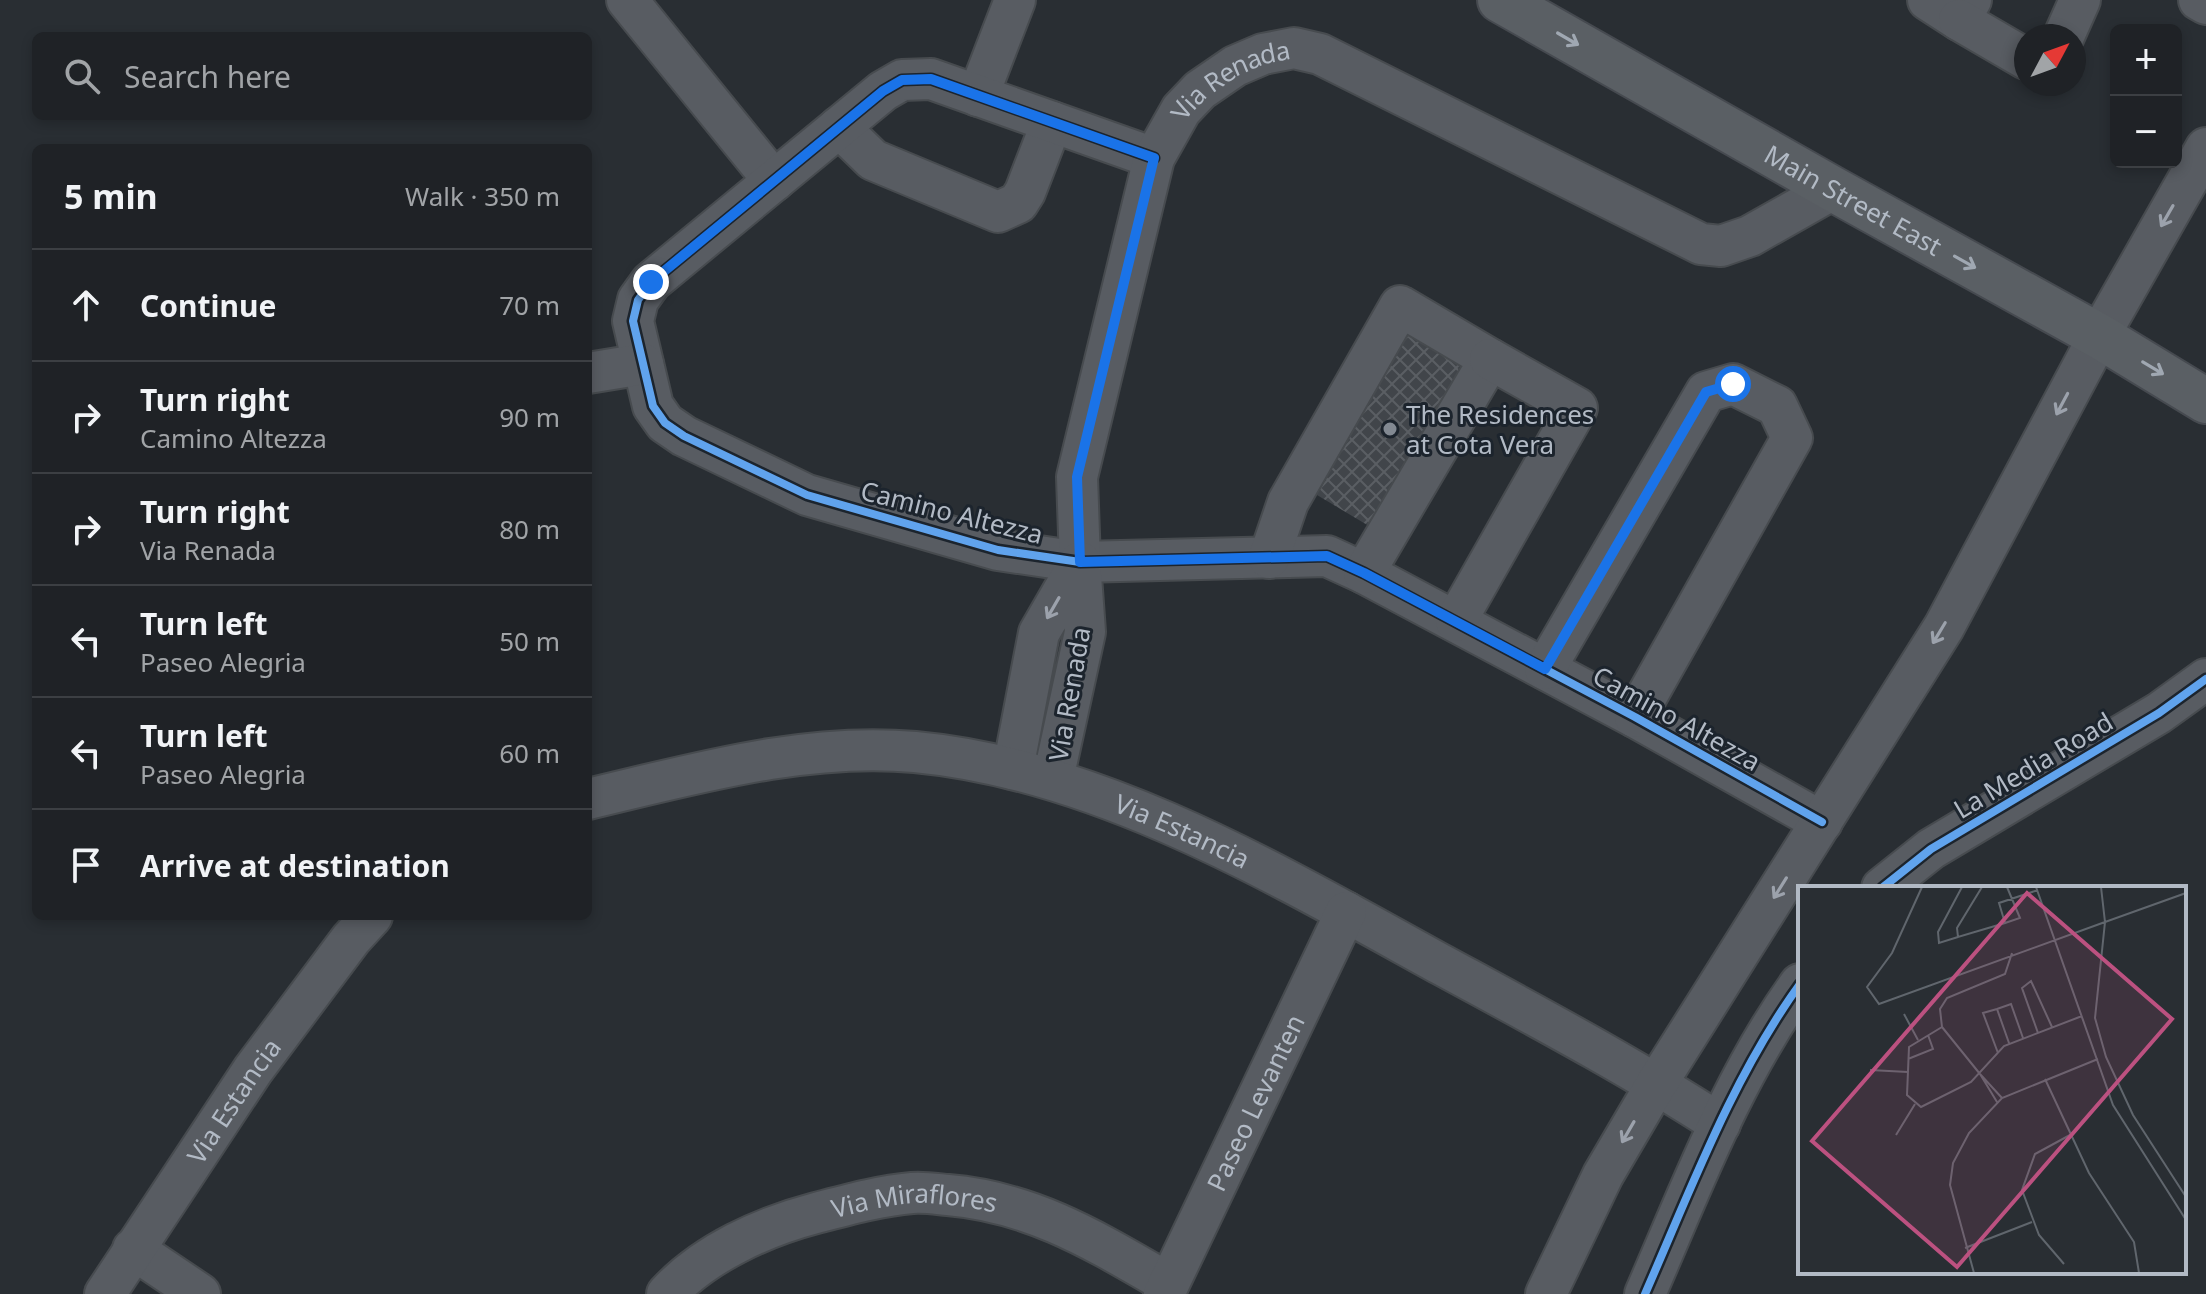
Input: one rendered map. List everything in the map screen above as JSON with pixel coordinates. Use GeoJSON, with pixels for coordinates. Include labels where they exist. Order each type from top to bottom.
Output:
{"type":"FeatureCollection","features":[{"type":"Feature","properties":{"kind":"main road","name":"Main Street East"},"geometry":{"type":"LineString","coordinates":[[1500,0],[2099,336],[2206,401]]}},
{"type":"Feature","properties":{"kind":"street"},"geometry":{"type":"LineString","coordinates":[[627,0],[774,181]]}},
{"type":"Feature","properties":{"kind":"street"},"geometry":{"type":"LineString","coordinates":[[978,96],[1015,0]]}},
{"type":"Feature","properties":{"kind":"street"},"geometry":{"type":"LineString","coordinates":[[2069,24],[2080,0]]}},
{"type":"Feature","properties":{"kind":"street"},"geometry":{"type":"LineString","coordinates":[[2199,0],[2206,4]]}},
{"type":"Feature","properties":{"kind":"street"},"geometry":{"type":"LineString","coordinates":[[1953,7],[2014,50]]}},
{"type":"Feature","properties":{"kind":"street","name":"Via Renada"},"geometry":{"type":"LineString","coordinates":[[1053,779],[1085,632],[1077,477],[1154,158],[1181,110],[1200,90],[1263,54],[1294,48],[1320,54],[1701,244],[1721,246],[1750,236],[1833,189]]}},
{"type":"Feature","properties":{"kind":"street","name":"Camino Altezza"},"geometry":{"type":"LineString","coordinates":[[1154,158],[931,79],[902,80],[883,91],[651,282],[638,300],[633,321],[653,406],[665,423],[684,436],[807,495],[998,550],[1080,562],[1327,556],[1635,717],[1822,822]]}},
{"type":"Feature","properties":{"kind":"street"},"geometry":{"type":"LineString","coordinates":[[839,127],[873,160],[998,212],[1018,203],[1025,192],[1052,122]]}},
{"type":"Feature","properties":{"kind":"street"},"geometry":{"type":"LineString","coordinates":[[1546,1294],[1603,1175],[1657,1083],[1944,627],[2099,336],[2206,148]]}},
{"type":"Feature","properties":{"kind":"street"},"geometry":{"type":"LineString","coordinates":[[1269,558],[1288,502],[1400,306],[1577,408],[1456,621]]}},
{"type":"Feature","properties":{"kind":"street"},"geometry":{"type":"LineString","coordinates":[[1364,573],[1490,359]]}},
{"type":"Feature","properties":{"kind":"street"},"geometry":{"type":"LineString","coordinates":[[592,372],[643,364]]}},
{"type":"Feature","properties":{"kind":"street"},"geometry":{"type":"LineString","coordinates":[[1545,669],[1706,392],[1733,384],[1777,406],[1792,438],[1635,717]]}},
{"type":"Feature","properties":{"kind":"street","name":"Via Renada"},"geometry":{"type":"LineString","coordinates":[[1013,769],[1039,633],[1080,562]]}},
{"type":"Feature","properties":{"kind":"street","name":"La Media Road"},"geometry":{"type":"LineString","coordinates":[[1885,886],[1931,849],[2159,713],[2206,679]]}},
{"type":"Feature","properties":{"kind":"street","name":"Via Estancia"},"geometry":{"type":"LineString","coordinates":[[592,798],[737,764],[839,752],[915,752],[1053,779],[1184,830],[1346,912],[1657,1083],[1720,1124]]}},
{"type":"Feature","properties":{"kind":"street","name":"Paseo Levanten"},"geometry":{"type":"LineString","coordinates":[[1166,1289],[1346,912]]}},
{"type":"Feature","properties":{"kind":"street","name":"Via Estancia"},"geometry":{"type":"LineString","coordinates":[[105,1294],[253,1070],[368,920]]}},
{"type":"Feature","properties":{"kind":"street"},"geometry":{"type":"LineString","coordinates":[[1645,1294],[1720,1124],[1774,1020],[1798,987]]}},
{"type":"Feature","properties":{"kind":"street","name":"Via Miraflores"},"geometry":{"type":"LineString","coordinates":[[667,1294],[706,1262],[779,1222],[914,1192],[972,1197],[1018,1209],[1072,1229],[1166,1289]]}},
{"type":"Feature","properties":{"kind":"street"},"geometry":{"type":"LineString","coordinates":[[133,1249],[200,1294]]}},
{"type":"Feature","properties":{"kind":"building","name":"The Residences at Cota Vera"},"geometry":{"type":"Polygon","coordinates":[[[1407,331],[1462,363],[1374,529],[1317,495],[1407,331]]]}},
{"type":"Feature","properties":{"kind":"cycle path"},"geometry":{"type":"LineString","coordinates":[[1154,158],[931,79],[902,80],[883,91],[651,282],[638,300],[633,321],[653,406],[665,423],[684,436],[807,495],[998,550],[1080,562],[1327,556],[1635,717],[1822,822]]}},
{"type":"Feature","properties":{"kind":"cycle path"},"geometry":{"type":"LineString","coordinates":[[1885,886],[1931,849],[2159,713],[2206,679]]}},
{"type":"Feature","properties":{"kind":"cycle path"},"geometry":{"type":"LineString","coordinates":[[1645,1294],[1733,1096],[1798,987]]}},
{"type":"Feature","properties":{"kind":"place","name":"The Residences at Cota Vera"},"geometry":{"type":"Point","coordinates":[1390,429]}},
{"type":"Feature","properties":{"kind":"route"},"geometry":{"type":"LineString","coordinates":[[651,282],[883,91],[902,80],[931,79],[1154,158],[1077,477],[1080,562],[1327,556],[1545,669],[1706,392],[1733,384]]}}]}
